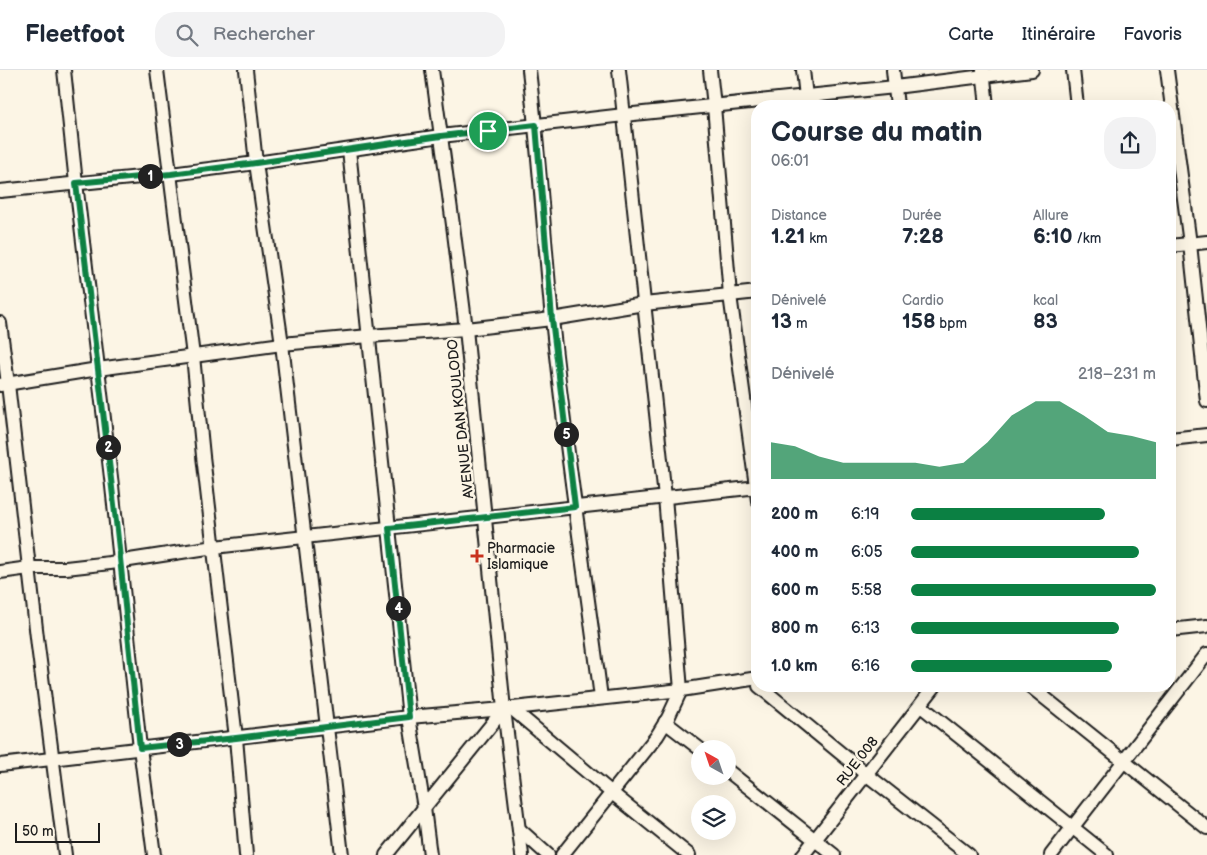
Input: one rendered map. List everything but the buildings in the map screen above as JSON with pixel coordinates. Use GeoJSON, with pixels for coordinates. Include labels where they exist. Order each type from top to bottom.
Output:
{"type":"FeatureCollection","features":[{"type":"Feature","properties":{"kind":"street"},"geometry":{"type":"LineString","coordinates":[[64,70],[140,748],[154,855]]}},
{"type":"Feature","properties":{"kind":"street"},"geometry":{"type":"LineString","coordinates":[[157,70],[193,356],[236,738],[246,855]]}},
{"type":"Feature","properties":{"kind":"street"},"geometry":{"type":"LineString","coordinates":[[246,70],[256,163],[282,344],[342,855]]}},
{"type":"Feature","properties":{"kind":"street","name":"AVENUE DAN KOULODO"},"geometry":{"type":"LineString","coordinates":[[432,70],[466,329],[485,517],[508,708],[522,855]]}},
{"type":"Feature","properties":{"kind":"street"},"geometry":{"type":"LineString","coordinates":[[529,70],[536,125],[552,319],[601,698]]}},
{"type":"Feature","properties":{"kind":"street"},"geometry":{"type":"LineString","coordinates":[[562,855],[657,736],[681,690],[665,497],[619,70]]}},
{"type":"Feature","properties":{"kind":"street"},"geometry":{"type":"LineString","coordinates":[[710,70],[730,295],[751,444]]}},
{"type":"Feature","properties":{"kind":"street"},"geometry":{"type":"LineString","coordinates":[[803,70],[807,100]]}},
{"type":"Feature","properties":{"kind":"street"},"geometry":{"type":"LineString","coordinates":[[893,70],[896,100]]}},
{"type":"Feature","properties":{"kind":"street"},"geometry":{"type":"LineString","coordinates":[[813,100],[983,73],[1032,70]]}},
{"type":"Feature","properties":{"kind":"street"},"geometry":{"type":"LineString","coordinates":[[1073,70],[1076,100]]}},
{"type":"Feature","properties":{"kind":"street"},"geometry":{"type":"LineString","coordinates":[[1167,70],[1171,100]]}},
{"type":"Feature","properties":{"kind":"street"},"geometry":{"type":"LineString","coordinates":[[983,73],[986,100]]}},
{"type":"Feature","properties":{"kind":"street"},"geometry":{"type":"LineString","coordinates":[[0,191],[171,174],[441,136],[624,115],[751,104]]}},
{"type":"Feature","properties":{"kind":"street"},"geometry":{"type":"LineString","coordinates":[[1176,138],[1190,244],[1207,401]]}},
{"type":"Feature","properties":{"kind":"street"},"geometry":{"type":"LineString","coordinates":[[349,150],[409,717],[430,855]]}},
{"type":"Feature","properties":{"kind":"street"},"geometry":{"type":"LineString","coordinates":[[1176,245],[1207,242]]}},
{"type":"Feature","properties":{"kind":"street"},"geometry":{"type":"LineString","coordinates":[[4,384],[282,344],[466,329],[552,319],[644,304],[751,293]]}},
{"type":"Feature","properties":{"kind":"street"},"geometry":{"type":"LineString","coordinates":[[0,322],[4,384],[65,855]]}},
{"type":"Feature","properties":{"kind":"street"},"geometry":{"type":"LineString","coordinates":[[1176,438],[1207,435]]}},
{"type":"Feature","properties":{"kind":"street"},"geometry":{"type":"LineString","coordinates":[[0,572],[29,568],[66,568],[214,547],[751,488]]}},
{"type":"Feature","properties":{"kind":"street"},"geometry":{"type":"LineString","coordinates":[[1176,629],[1207,626]]}},
{"type":"Feature","properties":{"kind":"street"},"geometry":{"type":"LineString","coordinates":[[1051,855],[1207,654]]}},
{"type":"Feature","properties":{"kind":"street"},"geometry":{"type":"LineString","coordinates":[[0,765],[409,717],[751,683]]}},
{"type":"Feature","properties":{"kind":"street"},"geometry":{"type":"LineString","coordinates":[[768,692],[866,774],[969,855]]}},
{"type":"Feature","properties":{"kind":"street","name":"RUE 008"},"geometry":{"type":"LineString","coordinates":[[803,855],[931,692]]}},
{"type":"Feature","properties":{"kind":"street"},"geometry":{"type":"LineString","coordinates":[[1038,692],[1207,828]]}},
{"type":"Feature","properties":{"kind":"street"},"geometry":{"type":"LineString","coordinates":[[921,706],[1107,855]]}},
{"type":"Feature","properties":{"kind":"street"},"geometry":{"type":"LineString","coordinates":[[508,708],[689,855]]}},
{"type":"Feature","properties":{"kind":"street"},"geometry":{"type":"LineString","coordinates":[[386,855],[508,708]]}},
{"type":"Feature","properties":{"kind":"street"},"geometry":{"type":"LineString","coordinates":[[665,722],[691,742]]}},
{"type":"Feature","properties":{"kind":"street"},"geometry":{"type":"LineString","coordinates":[[736,777],[834,855]]}},
{"type":"Feature","properties":{"kind":"street"},"geometry":{"type":"LineString","coordinates":[[520,829],[548,855]]}},
{"type":"Feature","properties":{"kind":"place","name":"Pharmacie Islamique"},"geometry":{"type":"Point","coordinates":[477,556]}},
{"type":"Feature","properties":{"kind":"route"},"geometry":{"type":"LineString","coordinates":[[536,125],[552,319],[575,507],[389,528],[409,717],[140,748],[117,530],[76,183],[171,174],[488,131],[536,125]]}}]}
